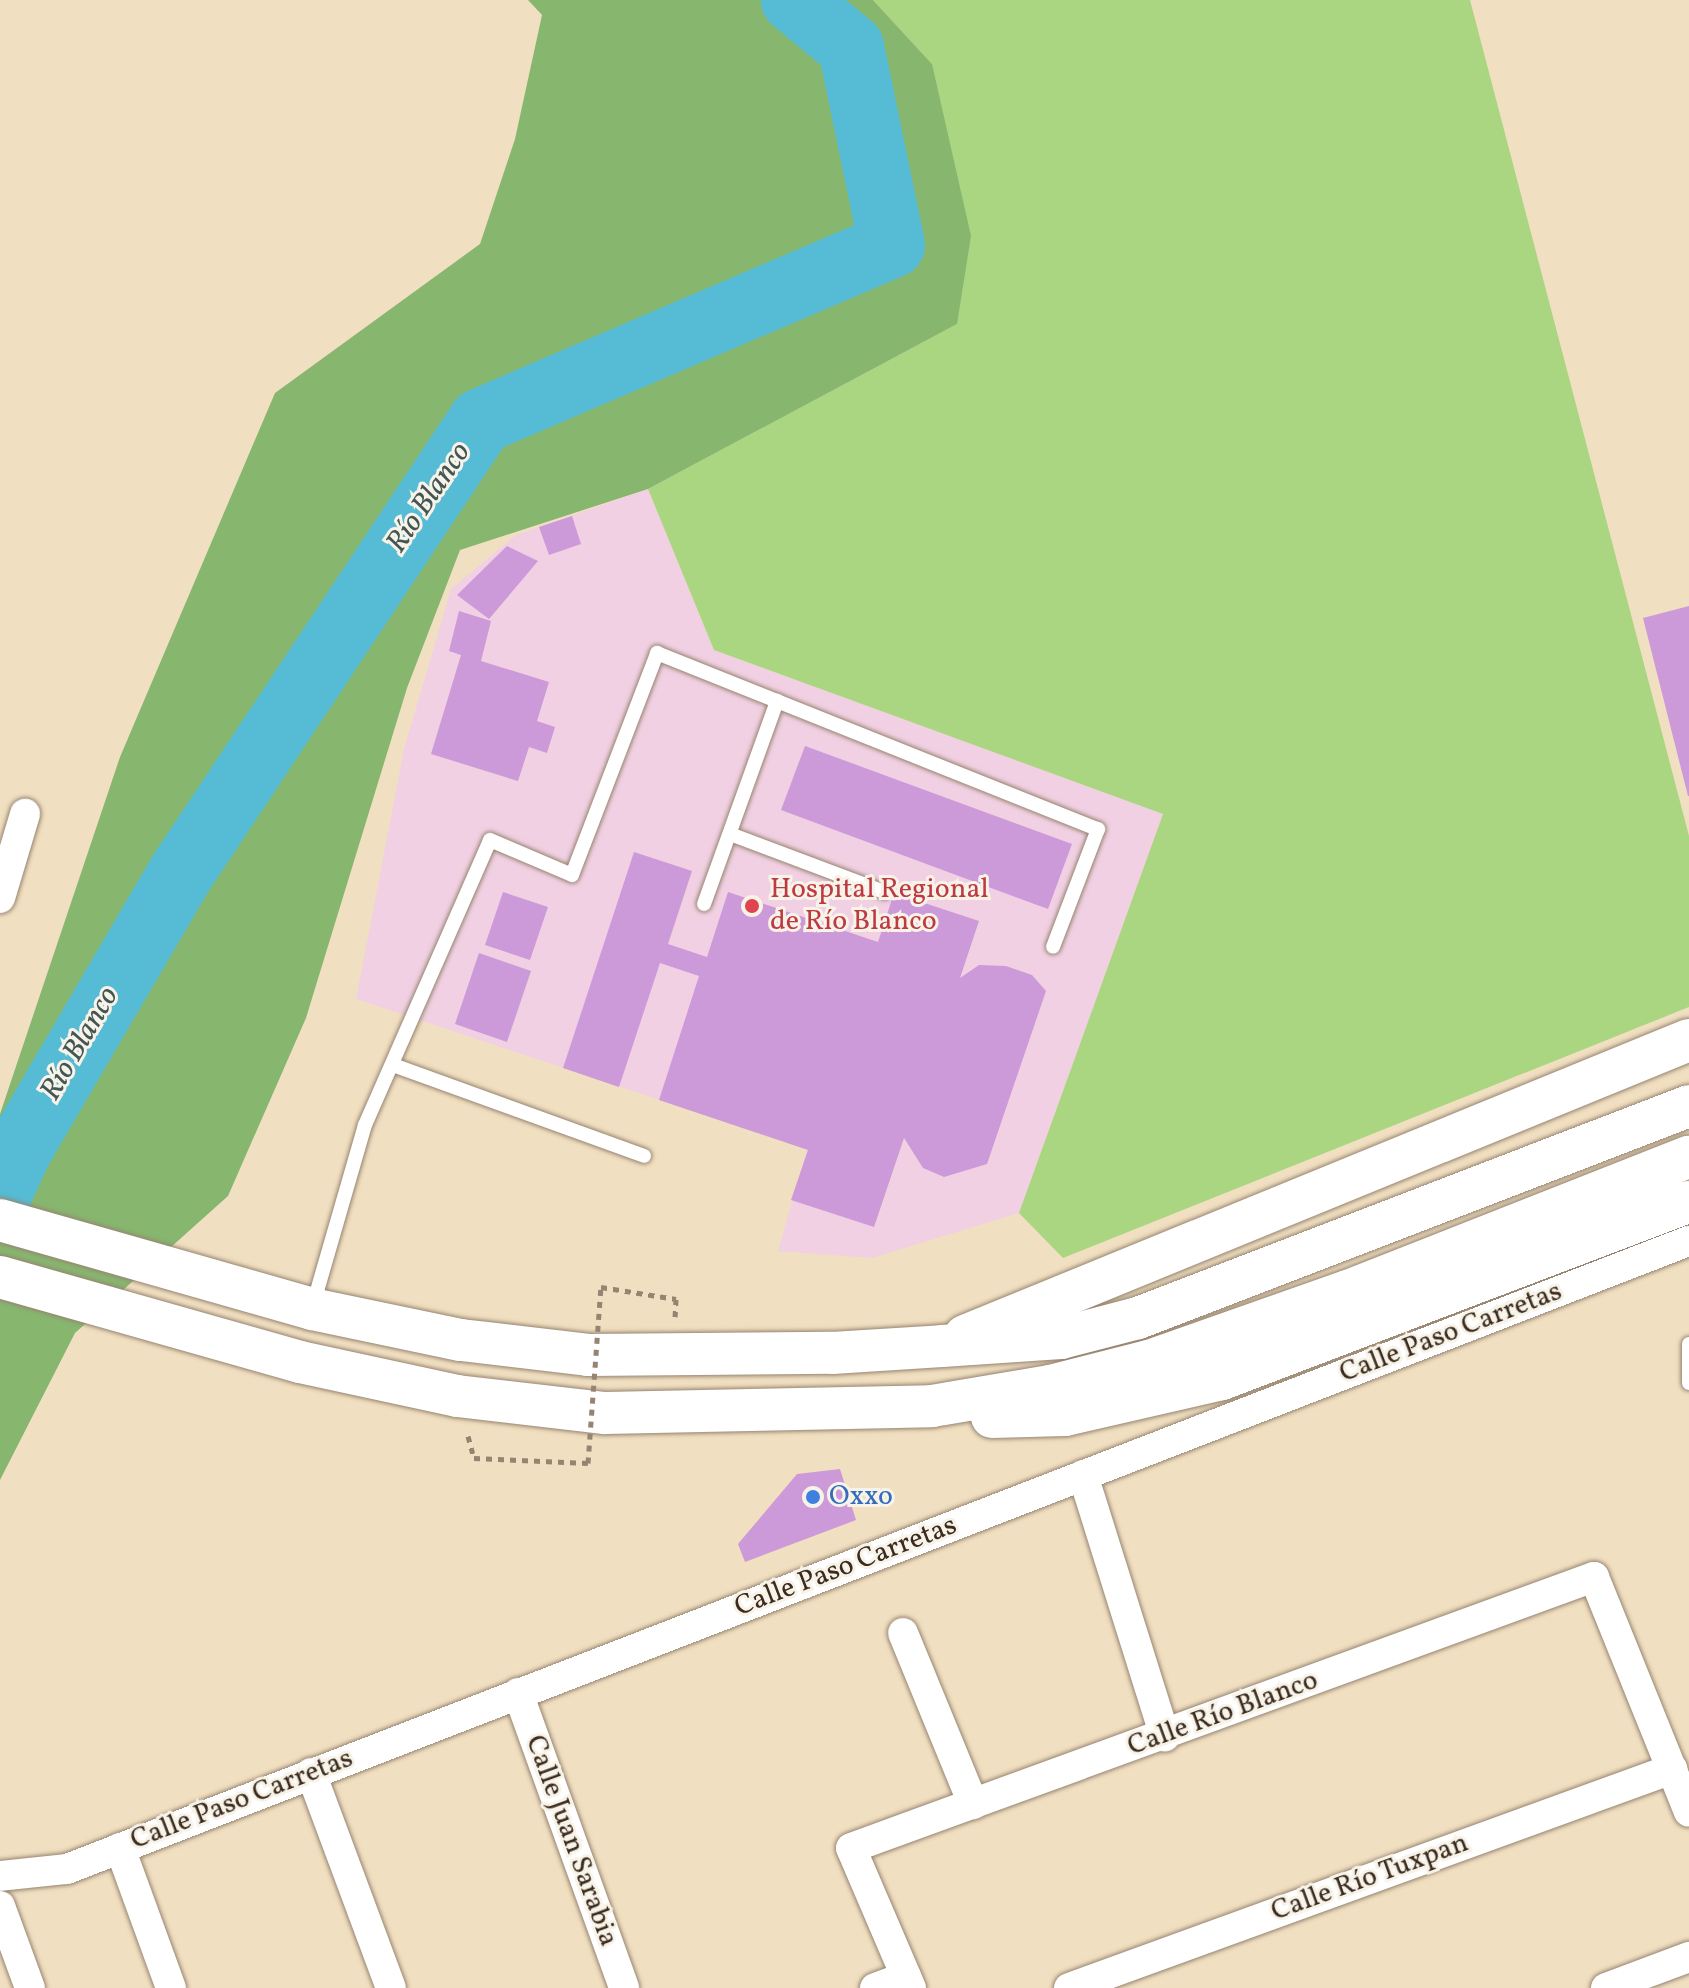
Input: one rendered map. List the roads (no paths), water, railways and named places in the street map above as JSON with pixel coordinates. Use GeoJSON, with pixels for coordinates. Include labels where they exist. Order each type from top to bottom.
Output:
{"type":"FeatureCollection","features":[{"type":"Feature","properties":{"kind":"street"},"geometry":{"type":"LineString","coordinates":[[0,898],[25,814]]}},
{"type":"Feature","properties":{"kind":"street"},"geometry":{"type":"LineString","coordinates":[[942,1346],[1042,1300],[1265,1216],[1689,1040]]}},
{"type":"Feature","properties":{"kind":"street"},"geometry":{"type":"LineString","coordinates":[[0,1220],[312,1309],[461,1340],[588,1355],[832,1353],[1061,1338],[1138,1318],[1689,1106]]}},
{"type":"Feature","properties":{"kind":"street"},"geometry":{"type":"LineString","coordinates":[[0,1277],[300,1362],[457,1396],[605,1413],[932,1406],[1050,1386],[1149,1361],[1348,1291],[1689,1157]]}},
{"type":"Feature","properties":{"kind":"street"},"geometry":{"type":"LineString","coordinates":[[932,1406],[997,1417],[1065,1415],[1222,1379],[1689,1202]]}},
{"type":"Feature","properties":{"kind":"street","name":"Calle Paso Carretas"},"geometry":{"type":"LineString","coordinates":[[0,1876],[67,1869],[1689,1241]]}},
{"type":"Feature","properties":{"kind":"street"},"geometry":{"type":"LineString","coordinates":[[1083,1475],[1165,1736]]}},
{"type":"Feature","properties":{"kind":"street","name":"Calle Río Blanco"},"geometry":{"type":"LineString","coordinates":[[909,1982],[851,1848],[1594,1577],[1672,1769]]}},
{"type":"Feature","properties":{"kind":"street"},"geometry":{"type":"LineString","coordinates":[[903,1633],[973,1804]]}},
{"type":"Feature","properties":{"kind":"street","name":"Calle Juan Sarabia"},"geometry":{"type":"LineString","coordinates":[[518,1693],[624,1988]]}},
{"type":"Feature","properties":{"kind":"street"},"geometry":{"type":"LineString","coordinates":[[1672,1769],[1689,1812]]}},
{"type":"Feature","properties":{"kind":"street","name":"Calle Río Tuxpan"},"geometry":{"type":"LineString","coordinates":[[1069,1988],[1672,1769]]}},
{"type":"Feature","properties":{"kind":"street"},"geometry":{"type":"LineString","coordinates":[[311,1773],[391,1988]]}},
{"type":"Feature","properties":{"kind":"street"},"geometry":{"type":"LineString","coordinates":[[120,1848],[171,1988]]}},
{"type":"Feature","properties":{"kind":"street"},"geometry":{"type":"LineString","coordinates":[[0,1906],[30,1988]]}},
{"type":"Feature","properties":{"kind":"street"},"geometry":{"type":"LineString","coordinates":[[1606,1988],[1689,1957]]}},
{"type":"Feature","properties":{"kind":"street"},"geometry":{"type":"LineString","coordinates":[[875,1988],[909,1982]]}},
{"type":"Feature","properties":{"kind":"lane"},"geometry":{"type":"LineString","coordinates":[[312,1309],[365,1125],[490,840],[572,875],[657,653],[1098,829],[1053,947]]}},
{"type":"Feature","properties":{"kind":"lane"},"geometry":{"type":"LineString","coordinates":[[704,904],[777,701]]}},
{"type":"Feature","properties":{"kind":"lane"},"geometry":{"type":"LineString","coordinates":[[730,834],[884,892]]}},
{"type":"Feature","properties":{"kind":"lane"},"geometry":{"type":"LineString","coordinates":[[393,1065],[644,1156]]}},
{"type":"Feature","properties":{"kind":"lane"},"geometry":{"type":"LineString","coordinates":[[1689,1344],[1689,1383]]}},
{"type":"Feature","properties":{"kind":"waterway","name":"Río Blanco"},"geometry":{"type":"LineString","coordinates":[[0,1192],[19,1150],[181,873],[481,421],[892,245],[851,47],[794,0]]}},
{"type":"Feature","properties":{"kind":"place","name":"Hospital Regional de Río Blanco"},"geometry":{"type":"Point","coordinates":[752,906]}},
{"type":"Feature","properties":{"kind":"place","name":"Oxxo"},"geometry":{"type":"Point","coordinates":[813,1497]}}]}
